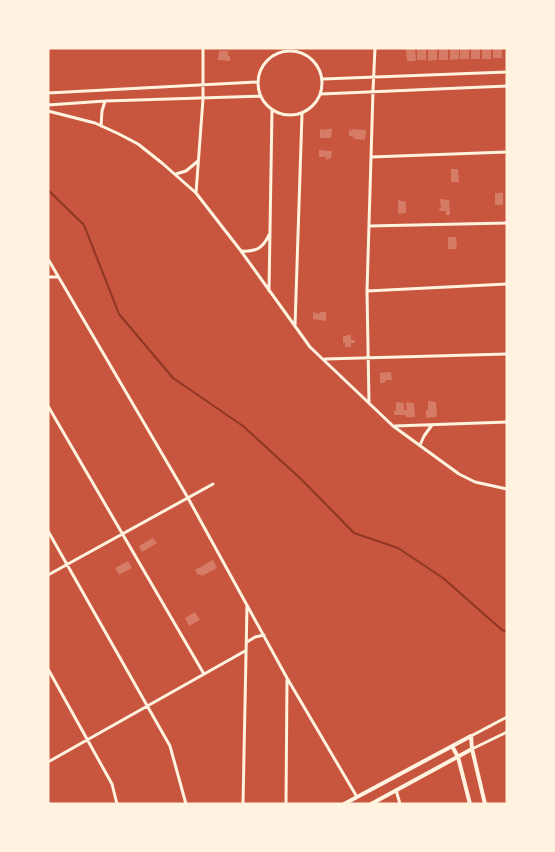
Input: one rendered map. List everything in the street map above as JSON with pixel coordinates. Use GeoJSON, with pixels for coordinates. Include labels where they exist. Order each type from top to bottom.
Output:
{"type":"FeatureCollection","features":[{"type":"Feature","properties":{"kind":"street"},"geometry":{"type":"LineString","coordinates":[[196,194],[203,99],[203,48]]}},
{"type":"Feature","properties":{"kind":"street"},"geometry":{"type":"LineString","coordinates":[[304,48],[304,54]]}},
{"type":"Feature","properties":{"kind":"street"},"geometry":{"type":"LineString","coordinates":[[369,403],[367,291],[375,48]]}},
{"type":"Feature","properties":{"kind":"street"},"geometry":{"type":"LineString","coordinates":[[280,50],[304,54],[319,68],[322,79],[321,94],[310,109],[302,114],[292,116],[272,110],[261,96],[258,82],[264,64],[280,50]]}},
{"type":"Feature","properties":{"kind":"street"},"geometry":{"type":"LineString","coordinates":[[322,79],[507,72]]}},
{"type":"Feature","properties":{"kind":"street"},"geometry":{"type":"LineString","coordinates":[[48,93],[258,82]]}},
{"type":"Feature","properties":{"kind":"street"},"geometry":{"type":"LineString","coordinates":[[321,94],[507,86]]}},
{"type":"Feature","properties":{"kind":"street"},"geometry":{"type":"LineString","coordinates":[[48,105],[261,96]]}},
{"type":"Feature","properties":{"kind":"street"},"geometry":{"type":"LineString","coordinates":[[100,126],[105,101]]}},
{"type":"Feature","properties":{"kind":"street"},"geometry":{"type":"LineString","coordinates":[[269,292],[272,110]]}},
{"type":"Feature","properties":{"kind":"street"},"geometry":{"type":"LineString","coordinates":[[48,111],[100,126],[138,144],[176,174],[196,194],[241,251],[310,347],[393,426],[459,474],[475,482],[507,489]]}},
{"type":"Feature","properties":{"kind":"street"},"geometry":{"type":"LineString","coordinates":[[295,328],[302,114]]}},
{"type":"Feature","properties":{"kind":"street"},"geometry":{"type":"LineString","coordinates":[[370,157],[507,152]]}},
{"type":"Feature","properties":{"kind":"street"},"geometry":{"type":"LineString","coordinates":[[176,174],[186,171],[199,160]]}},
{"type":"Feature","properties":{"kind":"street"},"geometry":{"type":"LineString","coordinates":[[369,226],[507,223]]}},
{"type":"Feature","properties":{"kind":"street"},"geometry":{"type":"LineString","coordinates":[[241,251],[256,251],[261,248],[270,234]]}},
{"type":"Feature","properties":{"kind":"street"},"geometry":{"type":"LineString","coordinates":[[48,259],[188,498],[287,678],[357,797]]}},
{"type":"Feature","properties":{"kind":"street"},"geometry":{"type":"LineString","coordinates":[[48,277],[59,277]]}},
{"type":"Feature","properties":{"kind":"street"},"geometry":{"type":"LineString","coordinates":[[367,291],[507,284]]}},
{"type":"Feature","properties":{"kind":"street"},"geometry":{"type":"LineString","coordinates":[[323,359],[507,354]]}},
{"type":"Feature","properties":{"kind":"street"},"geometry":{"type":"LineString","coordinates":[[48,406],[204,674]]}},
{"type":"Feature","properties":{"kind":"street"},"geometry":{"type":"LineString","coordinates":[[393,426],[507,422]]}},
{"type":"Feature","properties":{"kind":"street"},"geometry":{"type":"LineString","coordinates":[[420,446],[432,425]]}},
{"type":"Feature","properties":{"kind":"street"},"geometry":{"type":"LineString","coordinates":[[48,575],[213,484]]}},
{"type":"Feature","properties":{"kind":"street"},"geometry":{"type":"LineString","coordinates":[[48,531],[170,746],[186,804]]}},
{"type":"Feature","properties":{"kind":"street"},"geometry":{"type":"LineString","coordinates":[[243,804],[247,604]]}},
{"type":"Feature","properties":{"kind":"street"},"geometry":{"type":"LineString","coordinates":[[246,643],[255,637],[264,636]]}},
{"type":"Feature","properties":{"kind":"street"},"geometry":{"type":"LineString","coordinates":[[48,762],[245,651]]}},
{"type":"Feature","properties":{"kind":"street"},"geometry":{"type":"LineString","coordinates":[[48,669],[112,784],[117,804]]}},
{"type":"Feature","properties":{"kind":"street"},"geometry":{"type":"LineString","coordinates":[[286,804],[287,678]]}},
{"type":"Feature","properties":{"kind":"street"},"geometry":{"type":"LineString","coordinates":[[344,804],[507,717]]}},
{"type":"Feature","properties":{"kind":"street"},"geometry":{"type":"LineString","coordinates":[[371,804],[507,732]]}},
{"type":"Feature","properties":{"kind":"street"},"geometry":{"type":"LineString","coordinates":[[471,736],[485,804]]}},
{"type":"Feature","properties":{"kind":"street"},"geometry":{"type":"LineString","coordinates":[[452,746],[458,757],[470,804]]}},
{"type":"Feature","properties":{"kind":"street"},"geometry":{"type":"LineString","coordinates":[[396,790],[400,804]]}},
{"type":"Feature","properties":{"kind":"building"},"geometry":{"type":"Polygon","coordinates":[[[439,48],[448,48],[448,60],[439,60],[439,48]]]}},
{"type":"Feature","properties":{"kind":"building"},"geometry":{"type":"Polygon","coordinates":[[[450,48],[459,48],[459,59],[450,60],[450,48]]]}},
{"type":"Feature","properties":{"kind":"building"},"geometry":{"type":"Polygon","coordinates":[[[460,48],[469,48],[469,59],[460,59],[460,48]]]}},
{"type":"Feature","properties":{"kind":"building"},"geometry":{"type":"Polygon","coordinates":[[[471,48],[480,48],[480,59],[471,59],[471,48]]]}},
{"type":"Feature","properties":{"kind":"building"},"geometry":{"type":"Polygon","coordinates":[[[482,48],[491,48],[491,59],[482,59],[482,48]]]}},
{"type":"Feature","properties":{"kind":"building"},"geometry":{"type":"Polygon","coordinates":[[[493,48],[502,48],[502,58],[493,58],[493,48]]]}},
{"type":"Feature","properties":{"kind":"building"},"geometry":{"type":"Polygon","coordinates":[[[406,49],[415,49],[416,61],[407,61],[406,49]]]}},
{"type":"Feature","properties":{"kind":"building"},"geometry":{"type":"Polygon","coordinates":[[[417,49],[426,49],[426,60],[417,60],[417,49]]]}},
{"type":"Feature","properties":{"kind":"building"},"geometry":{"type":"Polygon","coordinates":[[[428,49],[437,49],[437,60],[428,61],[428,49]]]}},
{"type":"Feature","properties":{"kind":"building"},"geometry":{"type":"Polygon","coordinates":[[[219,51],[228,51],[230,61],[218,60],[219,51]]]}},
{"type":"Feature","properties":{"kind":"building"},"geometry":{"type":"Polygon","coordinates":[[[320,129],[332,129],[331,138],[320,138],[320,129]]]}},
{"type":"Feature","properties":{"kind":"building"},"geometry":{"type":"Polygon","coordinates":[[[349,129],[352,131],[352,129],[366,130],[365,140],[349,136],[349,129]]]}},
{"type":"Feature","properties":{"kind":"building"},"geometry":{"type":"Polygon","coordinates":[[[319,150],[332,151],[331,158],[326,160],[326,157],[319,157],[319,150]]]}},
{"type":"Feature","properties":{"kind":"building"},"geometry":{"type":"Polygon","coordinates":[[[451,169],[458,169],[459,182],[451,182],[451,169]]]}},
{"type":"Feature","properties":{"kind":"building"},"geometry":{"type":"Polygon","coordinates":[[[495,193],[503,193],[503,205],[495,205],[495,193]]]}},
{"type":"Feature","properties":{"kind":"building"},"geometry":{"type":"Polygon","coordinates":[[[440,199],[449,200],[450,215],[446,215],[446,211],[440,211],[440,199]]]}},
{"type":"Feature","properties":{"kind":"building"},"geometry":{"type":"Polygon","coordinates":[[[398,200],[406,202],[406,213],[398,214],[398,200]]]}},
{"type":"Feature","properties":{"kind":"building"},"geometry":{"type":"Polygon","coordinates":[[[448,237],[456,237],[456,249],[448,249],[448,237]]]}},
{"type":"Feature","properties":{"kind":"building"},"geometry":{"type":"Polygon","coordinates":[[[313,312],[319,314],[326,312],[326,321],[313,319],[313,312]]]}},
{"type":"Feature","properties":{"kind":"building"},"geometry":{"type":"Polygon","coordinates":[[[351,335],[351,340],[355,340],[355,343],[351,343],[351,347],[345,347],[343,343],[343,336],[351,335]]]}},
{"type":"Feature","properties":{"kind":"building"},"geometry":{"type":"Polygon","coordinates":[[[391,372],[392,380],[380,383],[380,373],[391,372]]]}},
{"type":"Feature","properties":{"kind":"building"},"geometry":{"type":"Polygon","coordinates":[[[428,401],[436,402],[437,417],[426,418],[428,401]]]}},
{"type":"Feature","properties":{"kind":"building"},"geometry":{"type":"Polygon","coordinates":[[[396,402],[404,403],[404,410],[407,410],[406,402],[414,403],[415,417],[394,415],[396,402]]]}},
{"type":"Feature","properties":{"kind":"building"},"geometry":{"type":"Polygon","coordinates":[[[153,538],[157,543],[142,552],[139,546],[153,538]]]}},
{"type":"Feature","properties":{"kind":"building"},"geometry":{"type":"Polygon","coordinates":[[[213,560],[217,568],[202,576],[198,575],[195,570],[213,560]]]}},
{"type":"Feature","properties":{"kind":"building"},"geometry":{"type":"Polygon","coordinates":[[[128,561],[132,568],[119,575],[115,568],[128,561]]]}},
{"type":"Feature","properties":{"kind":"building"},"geometry":{"type":"Polygon","coordinates":[[[195,612],[200,620],[189,626],[185,618],[195,612]]]}},
{"type":"Feature","properties":{"kind":"waterway"},"geometry":{"type":"LineString","coordinates":[[48,190],[84,225],[119,314],[173,378],[243,426],[301,479],[354,533],[398,548],[443,578],[507,632]]}}]}
